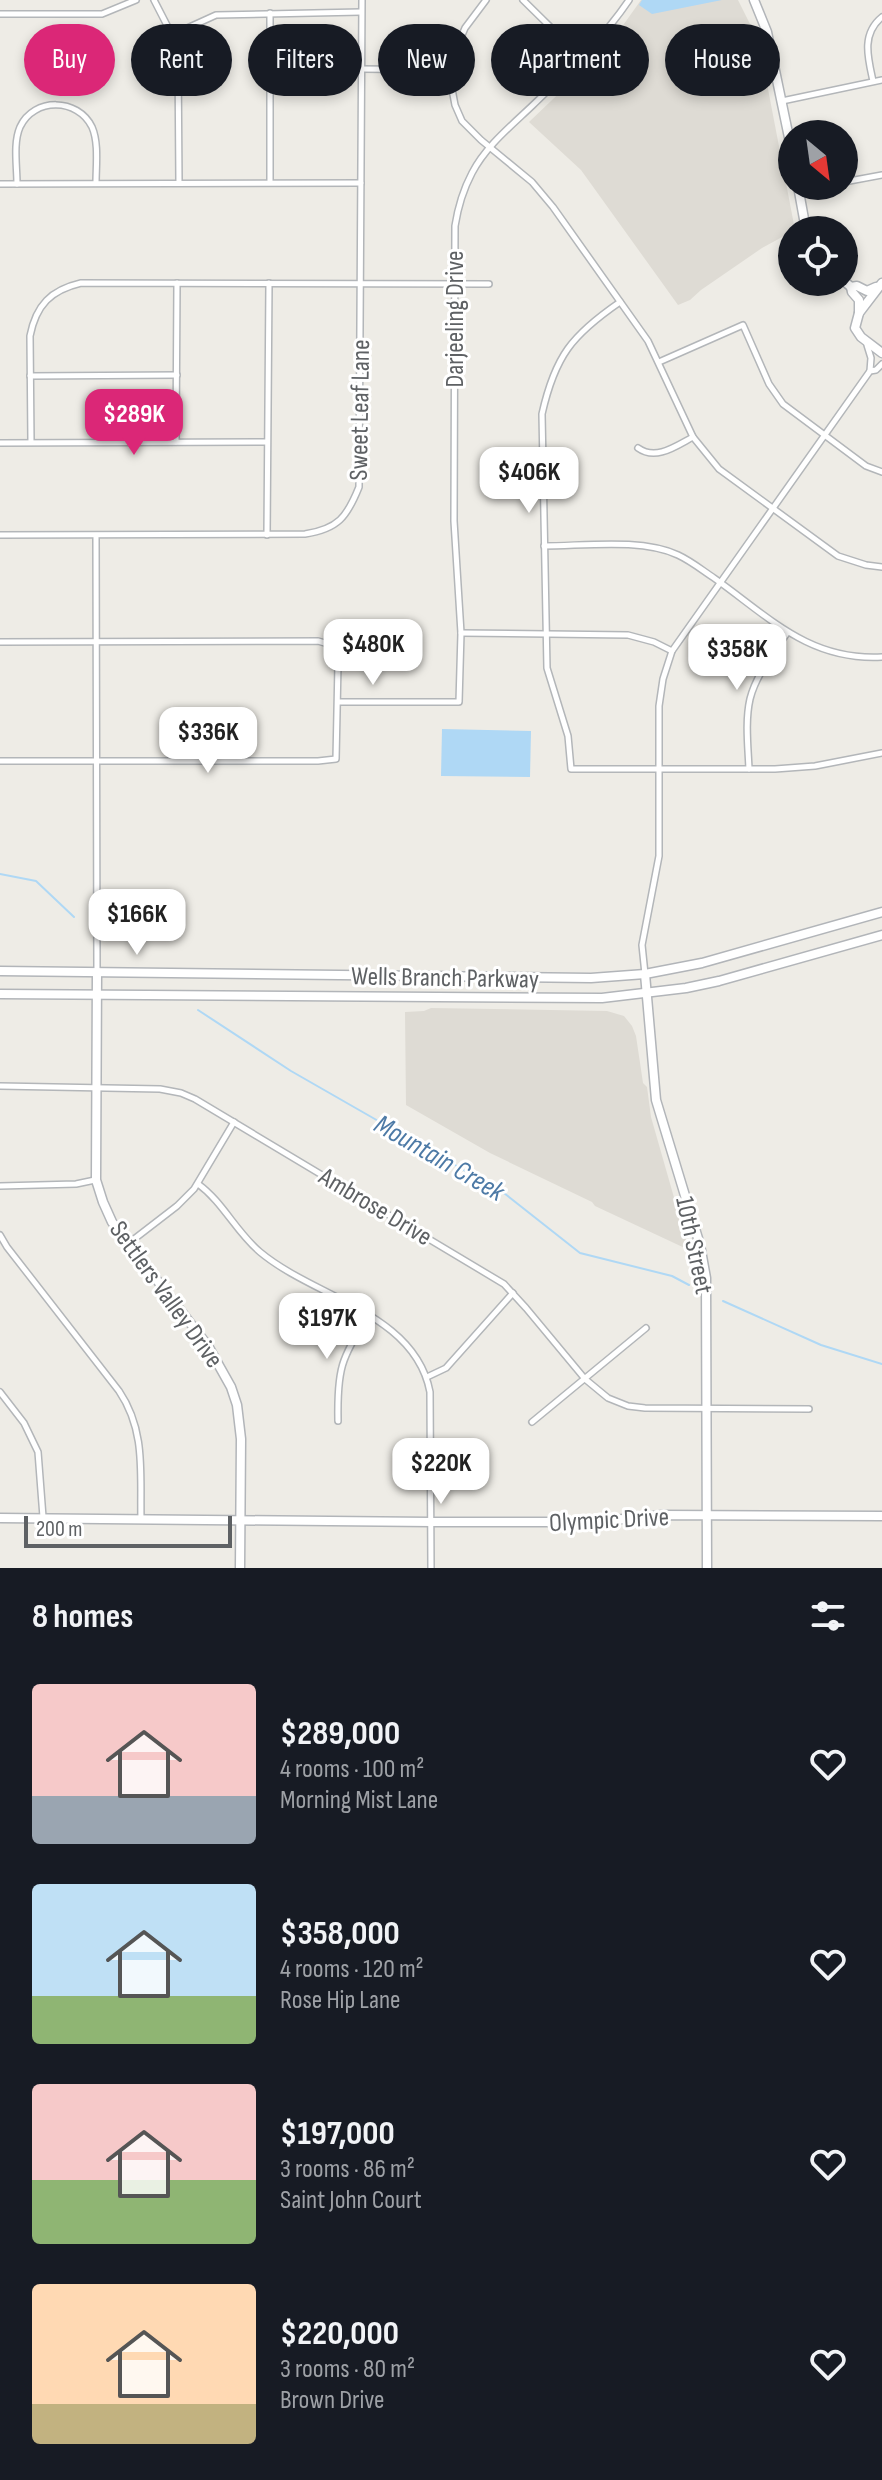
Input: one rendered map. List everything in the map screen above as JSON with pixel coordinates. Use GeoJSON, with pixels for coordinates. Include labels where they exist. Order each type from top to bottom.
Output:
{"type":"FeatureCollection","features":[{"type":"Feature","properties":{"kind":"street"},"geometry":{"type":"LineString","coordinates":[[0,14],[102,14],[136,0]]}},
{"type":"Feature","properties":{"kind":"street"},"geometry":{"type":"LineString","coordinates":[[154,0],[166,24]]}},
{"type":"Feature","properties":{"kind":"street","name":"Sweet Leaf Lane"},"geometry":{"type":"LineString","coordinates":[[361,24],[362,0]]}},
{"type":"Feature","properties":{"kind":"street"},"geometry":{"type":"LineString","coordinates":[[469,24],[486,0]]}},
{"type":"Feature","properties":{"kind":"street"},"geometry":{"type":"LineString","coordinates":[[523,0],[547,24]]}},
{"type":"Feature","properties":{"kind":"street","name":"Darjeeling Drive"},"geometry":{"type":"LineString","coordinates":[[612,24],[629,0]]}},
{"type":"Feature","properties":{"kind":"street"},"geometry":{"type":"LineString","coordinates":[[754,0],[767,32],[786,120]]}},
{"type":"Feature","properties":{"kind":"street"},"geometry":{"type":"LineString","coordinates":[[196,24],[216,15],[361,12]]}},
{"type":"Feature","properties":{"kind":"street"},"geometry":{"type":"LineString","coordinates":[[270,13],[270,182]]}},
{"type":"Feature","properties":{"kind":"street"},"geometry":{"type":"LineString","coordinates":[[873,81],[867,47],[874,23],[882,17]]}},
{"type":"Feature","properties":{"kind":"street"},"geometry":{"type":"LineString","coordinates":[[362,69],[378,69]]}},
{"type":"Feature","properties":{"kind":"street"},"geometry":{"type":"LineString","coordinates":[[782,101],[882,80]]}},
{"type":"Feature","properties":{"kind":"street"},"geometry":{"type":"LineString","coordinates":[[178,96],[179,183]]}},
{"type":"Feature","properties":{"kind":"street","name":"Sweet Leaf Lane"},"geometry":{"type":"LineString","coordinates":[[0,535],[267,535],[324,531],[351,508],[359,487],[362,96]]}},
{"type":"Feature","properties":{"kind":"street"},"geometry":{"type":"LineString","coordinates":[[453,96],[462,121],[532,182],[553,207],[648,341],[693,437],[719,469],[838,556],[850,562],[882,567]]}},
{"type":"Feature","properties":{"kind":"street","name":"Darjeeling Drive"},"geometry":{"type":"LineString","coordinates":[[338,702],[459,702],[461,633],[454,521],[455,226],[471,173],[489,147],[542,96]]}},
{"type":"Feature","properties":{"kind":"street"},"geometry":{"type":"LineString","coordinates":[[17,184],[20,128],[35,111],[53,104],[75,109],[90,123],[96,142],[96,183]]}},
{"type":"Feature","properties":{"kind":"street"},"geometry":{"type":"LineString","coordinates":[[858,179],[882,175]]}},
{"type":"Feature","properties":{"kind":"street"},"geometry":{"type":"LineString","coordinates":[[0,184],[361,183]]}},
{"type":"Feature","properties":{"kind":"street"},"geometry":{"type":"LineString","coordinates":[[31,442],[30,336],[33,319],[53,293],[81,283],[489,284]]}},
{"type":"Feature","properties":{"kind":"street"},"geometry":{"type":"LineString","coordinates":[[176,442],[177,283]]}},
{"type":"Feature","properties":{"kind":"street"},"geometry":{"type":"LineString","coordinates":[[267,535],[269,283]]}},
{"type":"Feature","properties":{"kind":"street"},"geometry":{"type":"LineString","coordinates":[[858,286],[867,291],[881,284]]}},
{"type":"Feature","properties":{"kind":"street"},"geometry":{"type":"LineString","coordinates":[[859,313],[881,284]]}},
{"type":"Feature","properties":{"kind":"street"},"geometry":{"type":"LineString","coordinates":[[645,974],[642,945],[659,856],[659,706],[663,679],[672,651],[870,371],[871,353],[855,328],[859,313],[859,300],[856,296]]}},
{"type":"Feature","properties":{"kind":"street"},"geometry":{"type":"LineString","coordinates":[[620,302],[590,323],[560,359],[548,385],[542,414],[547,668],[568,736],[571,769],[815,766],[882,753]]}},
{"type":"Feature","properties":{"kind":"street"},"geometry":{"type":"LineString","coordinates":[[659,362],[743,325],[775,394],[791,412],[866,466],[882,472]]}},
{"type":"Feature","properties":{"kind":"street"},"geometry":{"type":"LineString","coordinates":[[864,340],[882,353]]}},
{"type":"Feature","properties":{"kind":"street"},"geometry":{"type":"LineString","coordinates":[[870,371],[882,364]]}},
{"type":"Feature","properties":{"kind":"street"},"geometry":{"type":"LineString","coordinates":[[30,376],[177,375]]}},
{"type":"Feature","properties":{"kind":"street"},"geometry":{"type":"LineString","coordinates":[[638,448],[645,453],[658,454],[693,437]]}},
{"type":"Feature","properties":{"kind":"street"},"geometry":{"type":"LineString","coordinates":[[0,443],[267,442]]}},
{"type":"Feature","properties":{"kind":"street"},"geometry":{"type":"LineString","coordinates":[[96,536],[97,972]]}},
{"type":"Feature","properties":{"kind":"street"},"geometry":{"type":"LineString","coordinates":[[544,546],[641,545],[660,549],[692,563],[787,633],[815,647],[846,656],[882,657]]}},
{"type":"Feature","properties":{"kind":"street"},"geometry":{"type":"LineString","coordinates":[[461,633],[628,635],[672,651]]}},
{"type":"Feature","properties":{"kind":"street"},"geometry":{"type":"LineString","coordinates":[[749,769],[747,720],[750,698],[759,675],[787,633]]}},
{"type":"Feature","properties":{"kind":"street"},"geometry":{"type":"LineString","coordinates":[[0,642],[318,641],[335,646],[338,664],[336,759],[0,761]]}},
{"type":"Feature","properties":{"kind":"street","name":"Wells Branch Parkway"},"geometry":{"type":"LineString","coordinates":[[0,971],[591,978],[645,974],[702,963],[882,912]]}},
{"type":"Feature","properties":{"kind":"street","name":"Wells Branch Parkway"},"geometry":{"type":"LineString","coordinates":[[0,994],[602,998],[719,981],[882,935]]}},
{"type":"Feature","properties":{"kind":"street","name":"Settlers Valley Drive"},"geometry":{"type":"LineString","coordinates":[[97,972],[96,1180],[112,1222],[208,1346],[231,1387],[237,1405],[241,1439],[240,1568]]}},
{"type":"Feature","properties":{"kind":"street","name":"10th Street"},"geometry":{"type":"LineString","coordinates":[[645,974],[656,1100],[704,1264],[708,1304],[707,1568]]}},
{"type":"Feature","properties":{"kind":"street","name":"Ambrose Drive"},"geometry":{"type":"LineString","coordinates":[[0,1086],[173,1091],[195,1099],[491,1274],[513,1293],[585,1379],[608,1398],[628,1406],[809,1409]]}},
{"type":"Feature","properties":{"kind":"street"},"geometry":{"type":"LineString","coordinates":[[128,1244],[177,1206],[198,1184],[234,1122]]}},
{"type":"Feature","properties":{"kind":"street"},"geometry":{"type":"LineString","coordinates":[[0,1186],[76,1184],[96,1180]]}},
{"type":"Feature","properties":{"kind":"street"},"geometry":{"type":"LineString","coordinates":[[198,1184],[266,1256],[368,1316],[405,1341],[414,1352],[427,1377],[430,1400],[431,1568]]}},
{"type":"Feature","properties":{"kind":"street"},"geometry":{"type":"LineString","coordinates":[[0,1235],[131,1411],[140,1445],[141,1520]]}},
{"type":"Feature","properties":{"kind":"street"},"geometry":{"type":"LineString","coordinates":[[427,1377],[446,1368],[513,1293]]}},
{"type":"Feature","properties":{"kind":"street"},"geometry":{"type":"LineString","coordinates":[[338,1421],[341,1366],[345,1353],[368,1316]]}},
{"type":"Feature","properties":{"kind":"street"},"geometry":{"type":"LineString","coordinates":[[532,1422],[646,1328]]}},
{"type":"Feature","properties":{"kind":"street"},"geometry":{"type":"LineString","coordinates":[[0,1392],[24,1423],[38,1452],[43,1518]]}},
{"type":"Feature","properties":{"kind":"street","name":"Olympic Drive"},"geometry":{"type":"LineString","coordinates":[[0,1518],[593,1522],[663,1515],[882,1516]]}},
{"type":"Feature","properties":{"kind":"shaded area"},"geometry":{"type":"Polygon","coordinates":[[[641,0],[738,0],[750,24],[665,24],[665,96],[769,96],[778,141],[778,200],[789,200],[792,216],[778,216],[778,239],[690,300],[678,305],[581,170],[529,122],[556,96],[649,96],[649,24],[624,24],[641,0]]]}},
{"type":"Feature","properties":{"kind":"shaded area"},"geometry":{"type":"Polygon","coordinates":[[[431,1008],[607,1011],[624,1016],[636,1036],[651,1117],[689,1250],[490,1153],[406,1105],[405,1012],[431,1008]]]}},
{"type":"Feature","properties":{"kind":"water"},"geometry":{"type":"Polygon","coordinates":[[[642,0],[722,0],[652,14],[639,5],[642,0]]]}},
{"type":"Feature","properties":{"kind":"water"},"geometry":{"type":"Polygon","coordinates":[[[442,729],[531,731],[530,777],[441,776],[442,729]]]}},
{"type":"Feature","properties":{"kind":"waterway","name":"Mountain Creek"},"geometry":{"type":"LineString","coordinates":[[0,874],[36,881],[74,917]]}},
{"type":"Feature","properties":{"kind":"waterway","name":"Mountain Creek"},"geometry":{"type":"LineString","coordinates":[[198,1010],[291,1071],[504,1193],[580,1253],[672,1276],[689,1285]]}},
{"type":"Feature","properties":{"kind":"waterway","name":"Mountain Creek"},"geometry":{"type":"LineString","coordinates":[[723,1301],[821,1345],[882,1364]]}}]}
